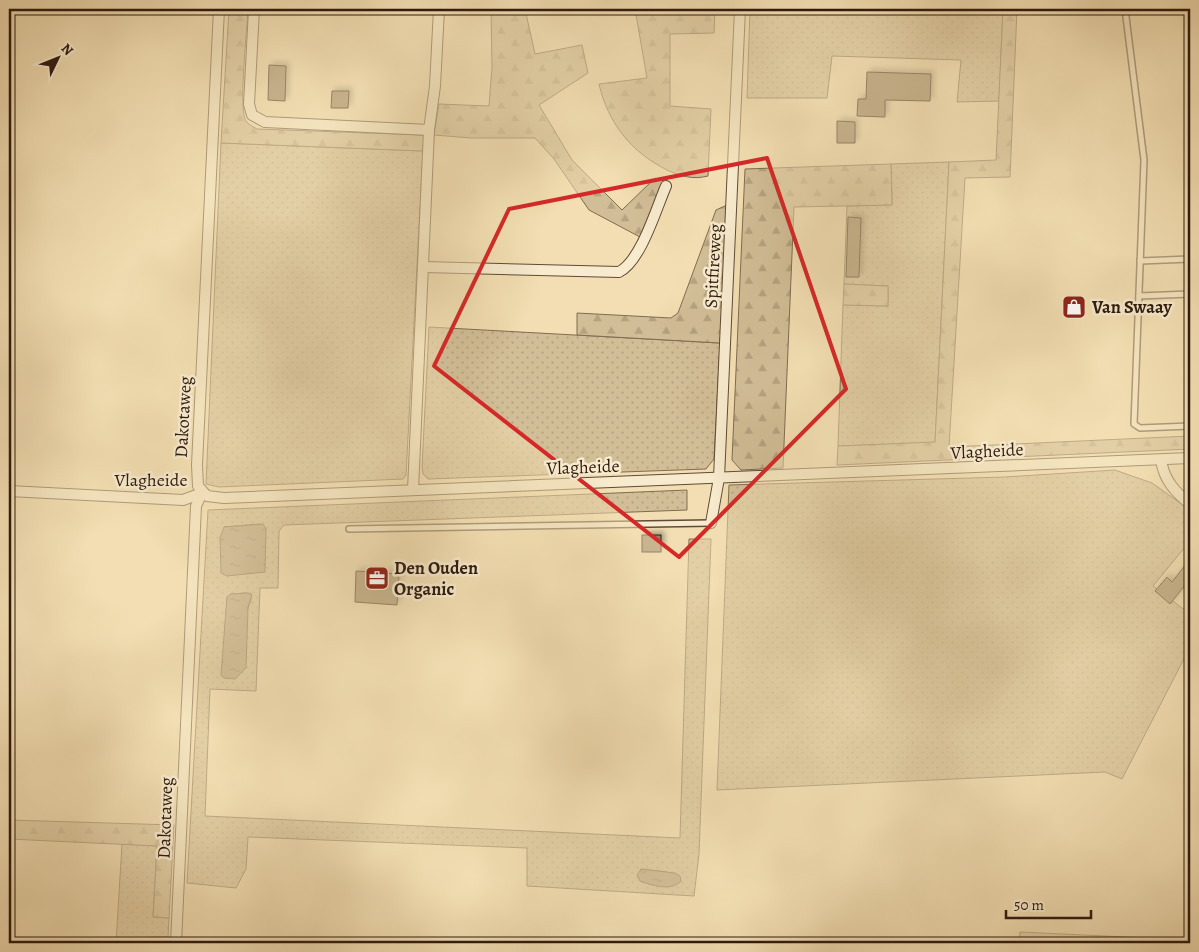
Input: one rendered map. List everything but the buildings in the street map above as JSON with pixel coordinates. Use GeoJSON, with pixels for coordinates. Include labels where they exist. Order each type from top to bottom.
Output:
{"type":"FeatureCollection","features":[{"type":"Feature","properties":{"kind":"street","name":"Dakotaweg"},"geometry":{"type":"LineString","coordinates":[[176,943],[196,506],[202,493],[197,482],[197,465],[219,9]]}},
{"type":"Feature","properties":{"kind":"street"},"geometry":{"type":"LineString","coordinates":[[254,9],[249,104],[252,115],[266,122],[429,130]]}},
{"type":"Feature","properties":{"kind":"street"},"geometry":{"type":"LineString","coordinates":[[413,490],[429,130],[434,86],[438,9]]}},
{"type":"Feature","properties":{"kind":"street","name":"Spitfireweg"},"geometry":{"type":"LineString","coordinates":[[711,523],[719,478],[740,9]]}},
{"type":"Feature","properties":{"kind":"street"},"geometry":{"type":"LineString","coordinates":[[424,267],[619,272],[626,268],[635,256],[666,186]]}},
{"type":"Feature","properties":{"kind":"street","name":"Vlagheide"},"geometry":{"type":"LineString","coordinates":[[9,491],[183,500],[202,493],[213,498],[1190,458]]}},
{"type":"Feature","properties":{"kind":"street"},"geometry":{"type":"LineString","coordinates":[[1161,460],[1166,479],[1178,494],[1190,504]]}},
{"type":"Feature","properties":{"kind":"lane"},"geometry":{"type":"LineString","coordinates":[[1125,9],[1144,160],[1134,424],[1140,428],[1190,426]]}},
{"type":"Feature","properties":{"kind":"lane"},"geometry":{"type":"LineString","coordinates":[[1140,261],[1190,259]]}},
{"type":"Feature","properties":{"kind":"lane"},"geometry":{"type":"LineString","coordinates":[[1139,296],[1190,294]]}},
{"type":"Feature","properties":{"kind":"lane"},"geometry":{"type":"LineString","coordinates":[[349,529],[711,523]]}},
{"type":"Feature","properties":{"kind":"highlighted area"},"geometry":{"type":"Polygon","coordinates":[[[767,158],[846,389],[679,557],[434,366],[509,209],[767,158]]]}},
{"type":"Feature","properties":{"kind":"green space"},"geometry":{"type":"Polygon","coordinates":[[[229,9],[248,9],[243,111],[245,119],[250,125],[257,129],[424,135],[423,151],[221,143],[229,9]]]}},
{"type":"Feature","properties":{"kind":"green space"},"geometry":{"type":"Polygon","coordinates":[[[491,9],[525,9],[535,54],[582,45],[588,73],[539,105],[572,160],[622,210],[655,178],[664,181],[640,237],[589,210],[554,159],[535,138],[471,138],[434,135],[439,104],[489,106],[492,67],[491,9]]]}},
{"type":"Feature","properties":{"kind":"green space"},"geometry":{"type":"Polygon","coordinates":[[[635,9],[715,9],[714,33],[670,34],[670,106],[711,109],[708,176],[697,178],[682,176],[654,163],[623,135],[608,111],[599,84],[647,78],[635,9]]]}},
{"type":"Feature","properties":{"kind":"green space"},"geometry":{"type":"Polygon","coordinates":[[[750,9],[1003,9],[999,101],[957,102],[961,60],[832,56],[827,98],[747,98],[750,9]]]}},
{"type":"Feature","properties":{"kind":"green space"},"geometry":{"type":"Polygon","coordinates":[[[1003,9],[1017,9],[1010,177],[965,178],[949,447],[1190,436],[1190,449],[837,465],[838,446],[935,442],[949,162],[996,160],[1003,9]]]}},
{"type":"Feature","properties":{"kind":"green space"},"geometry":{"type":"Polygon","coordinates":[[[221,143],[423,151],[406,475],[403,479],[219,487],[206,484],[221,143]]]}},
{"type":"Feature","properties":{"kind":"green space"},"geometry":{"type":"Polygon","coordinates":[[[949,162],[935,443],[838,446],[843,305],[888,306],[888,286],[844,284],[847,206],[892,205],[891,164],[949,162]]]}},
{"type":"Feature","properties":{"kind":"green space"},"geometry":{"type":"Polygon","coordinates":[[[891,164],[892,205],[794,207],[783,468],[741,470],[732,460],[745,169],[891,164]]]}},
{"type":"Feature","properties":{"kind":"green space"},"geometry":{"type":"Polygon","coordinates":[[[727,205],[720,343],[577,335],[577,313],[671,318],[678,313],[716,210],[727,205]]]}},
{"type":"Feature","properties":{"kind":"green space"},"geometry":{"type":"Polygon","coordinates":[[[844,284],[888,286],[888,306],[843,305],[844,284]]]}},
{"type":"Feature","properties":{"kind":"green space"},"geometry":{"type":"Polygon","coordinates":[[[429,327],[720,343],[714,459],[706,469],[428,479],[423,474],[422,467],[429,327]]]}},
{"type":"Feature","properties":{"kind":"green space"},"geometry":{"type":"Polygon","coordinates":[[[1115,470],[1152,483],[1190,510],[1190,541],[1153,586],[1190,614],[1190,647],[1122,779],[1105,772],[717,790],[729,485],[1005,477],[1115,470]]]}},
{"type":"Feature","properties":{"kind":"green space"},"geometry":{"type":"Polygon","coordinates":[[[687,490],[687,510],[284,525],[279,531],[278,588],[260,588],[256,691],[210,689],[205,816],[680,838],[689,539],[711,539],[699,854],[694,896],[527,886],[527,848],[248,837],[246,869],[236,888],[187,883],[208,510],[687,490]],[[260,524],[224,527],[227,576],[230,575],[260,524]],[[248,593],[231,594],[227,597],[222,677],[251,600],[251,594],[248,593]],[[641,869],[640,881],[652,885],[667,872],[641,869]]]}},
{"type":"Feature","properties":{"kind":"green space"},"geometry":{"type":"Polygon","coordinates":[[[9,820],[174,825],[169,918],[153,917],[157,846],[9,839],[9,820]]]}},
{"type":"Feature","properties":{"kind":"green space"},"geometry":{"type":"Polygon","coordinates":[[[122,844],[157,846],[153,917],[169,918],[168,937],[151,937],[151,943],[116,943],[122,844]]]}},
{"type":"Feature","properties":{"kind":"green space"},"geometry":{"type":"Polygon","coordinates":[[[1020,932],[1190,940],[1190,943],[1019,943],[1020,932]]]}},
{"type":"Feature","properties":{"kind":"water"},"geometry":{"type":"Polygon","coordinates":[[[263,524],[266,529],[265,572],[227,576],[221,573],[220,538],[224,527],[263,524]]]}},
{"type":"Feature","properties":{"kind":"water"},"geometry":{"type":"Polygon","coordinates":[[[248,593],[252,595],[248,607],[246,668],[235,679],[224,678],[221,675],[227,597],[231,594],[248,593]]]}},
{"type":"Feature","properties":{"kind":"water"},"geometry":{"type":"Polygon","coordinates":[[[641,869],[675,873],[680,876],[681,881],[672,886],[661,887],[640,881],[637,875],[641,869]]]}},
{"type":"Feature","properties":{"kind":"place","name":"Van Swaay"},"geometry":{"type":"Point","coordinates":[1074,307]}},
{"type":"Feature","properties":{"kind":"place","name":"Den Ouden Organic"},"geometry":{"type":"Point","coordinates":[377,578]}}]}
